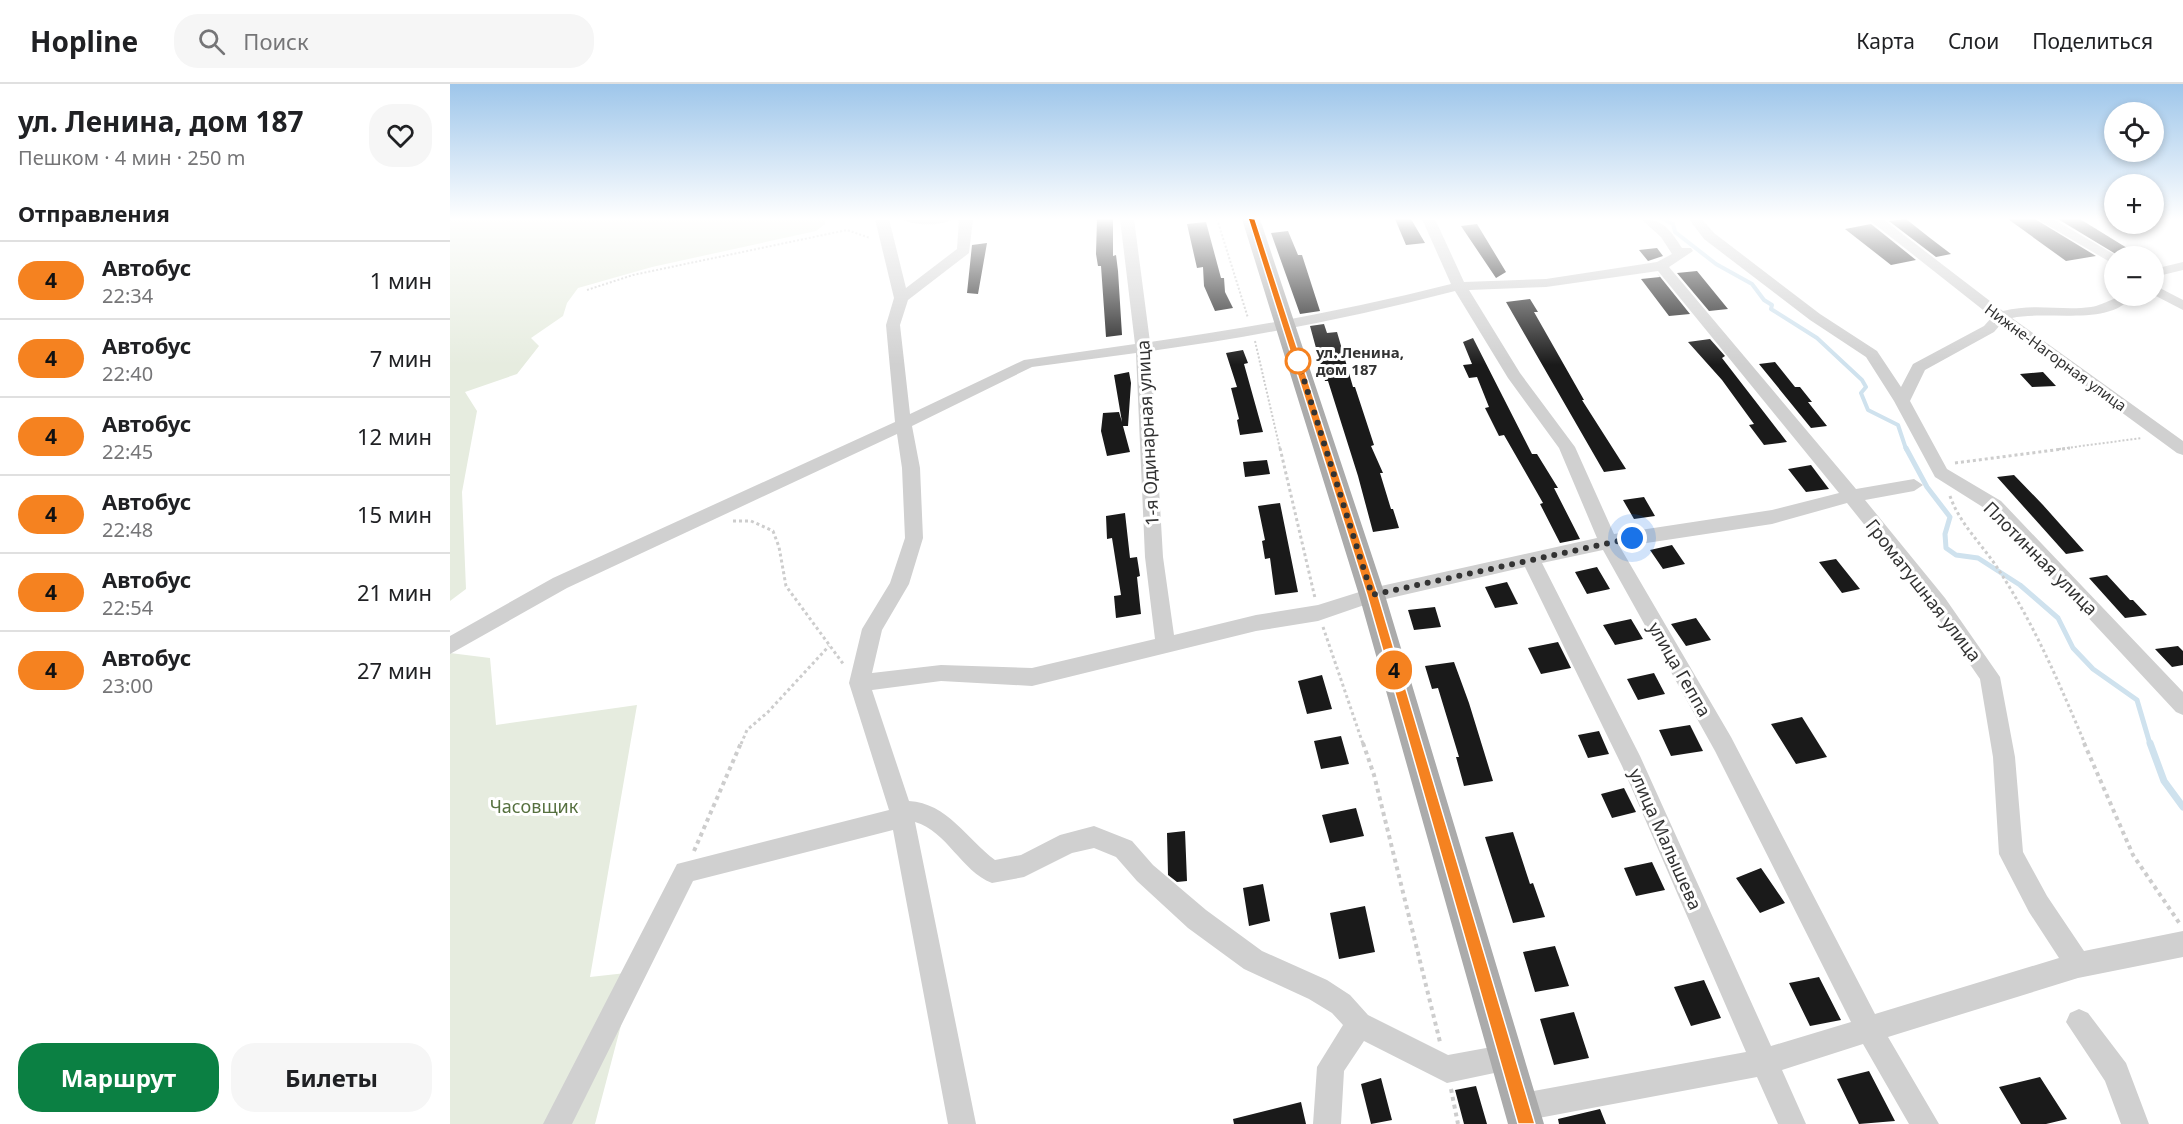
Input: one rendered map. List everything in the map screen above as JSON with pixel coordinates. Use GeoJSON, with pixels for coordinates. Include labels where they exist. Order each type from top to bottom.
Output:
{"type":"FeatureCollection","features":[{"type":"Feature","properties":{"kind":"main road"},"geometry":{"type":"LineString","coordinates":[[1267,268],[1372,595],[1524,1116]]}},
{"type":"Feature","properties":{"kind":"street"},"geometry":{"type":"LineString","coordinates":[[893,268],[901,298],[893,325],[903,423],[911,468],[914,538],[898,584],[872,629],[859,683],[901,814],[962,1124]]}},
{"type":"Feature","properties":{"kind":"street"},"geometry":{"type":"LineString","coordinates":[[901,298],[941,268]]}},
{"type":"Feature","properties":{"kind":"street","name":"1-я Одинарная улица"},"geometry":{"type":"LineString","coordinates":[[1133,268],[1143,350],[1154,557],[1166,646]]}},
{"type":"Feature","properties":{"kind":"street","name":"улица Геппа"},"geometry":{"type":"LineString","coordinates":[[1450,268],[1459,286],[1514,375],[1567,447],[1608,542],[1723,744],[1870,1031],[1925,1124]]}},
{"type":"Feature","properties":{"kind":"street"},"geometry":{"type":"LineString","coordinates":[[450,646],[560,583],[657,536],[856,448],[1029,363],[1143,350],[1378,307],[1459,286],[1546,283],[1651,268]]}},
{"type":"Feature","properties":{"kind":"street","name":"Громатушная улица"},"geometry":{"type":"LineString","coordinates":[[1662,268],[1938,603],[1990,677],[2004,757],[2011,854],[2038,904],[2078,965]]}},
{"type":"Feature","properties":{"kind":"street","name":"Плотинная улица"},"geometry":{"type":"LineString","coordinates":[[1752,268],[1815,317],[1872,354],[1902,400],[1937,472],[1995,506],[2183,706]]}},
{"type":"Feature","properties":{"kind":"street","name":"Нижне-Нагорная улица"},"geometry":{"type":"LineString","coordinates":[[1937,268],[2183,449]]}},
{"type":"Feature","properties":{"kind":"street"},"geometry":{"type":"LineString","coordinates":[[2164,295],[2183,306]]}},
{"type":"Feature","properties":{"kind":"street"},"geometry":{"type":"LineString","coordinates":[[1902,400],[1919,367],[1989,329],[2000,316],[2026,310],[2093,311],[2107,306]]}},
{"type":"Feature","properties":{"kind":"street"},"geometry":{"type":"LineString","coordinates":[[859,683],[941,673],[1032,677],[1257,623],[1318,614],[1372,595],[1608,542],[1772,517],[1851,496],[1914,485]]}},
{"type":"Feature","properties":{"kind":"street","name":"улица Малышева"},"geometry":{"type":"LineString","coordinates":[[1530,559],[1632,763],[1792,1124]]}},
{"type":"Feature","properties":{"kind":"street"},"geometry":{"type":"LineString","coordinates":[[557,1124],[685,872],[901,814],[923,813],[948,831],[974,860],[992,872],[1024,866],[1068,843],[1094,837],[1124,849],[1145,873],[1197,919],[1260,964],[1318,989],[1341,1004],[1359,1024],[1447,1069],[1508,1058]]}},
{"type":"Feature","properties":{"kind":"street"},"geometry":{"type":"LineString","coordinates":[[1524,1116],[1763,1062],[1870,1031],[2078,965],[2183,944]]}},
{"type":"Feature","properties":{"kind":"street"},"geometry":{"type":"LineString","coordinates":[[2079,1022],[2116,1073],[2135,1124]]}},
{"type":"Feature","properties":{"kind":"street"},"geometry":{"type":"LineString","coordinates":[[1327,1124],[1331,1067],[1359,1024]]}},
{"type":"Feature","properties":{"kind":"path"},"geometry":{"type":"LineString","coordinates":[[587,290],[633,275],[669,268]]}},
{"type":"Feature","properties":{"kind":"path"},"geometry":{"type":"LineString","coordinates":[[1232,268],[1252,330],[1318,614],[1374,775],[1447,1069],[1458,1124]]}},
{"type":"Feature","properties":{"kind":"path"},"geometry":{"type":"LineString","coordinates":[[2165,435],[1937,472],[1955,511],[2000,571],[2042,645],[2133,855],[2183,928]]}},
{"type":"Feature","properties":{"kind":"path"},"geometry":{"type":"LineString","coordinates":[[730,520],[751,521],[773,531],[779,547],[786,586],[859,683]]}},
{"type":"Feature","properties":{"kind":"path"},"geometry":{"type":"LineString","coordinates":[[685,872],[747,730],[768,712],[829,646]]}},
{"type":"Feature","properties":{"kind":"green space"},"geometry":{"type":"Polygon","coordinates":[[[450,268],[650,268],[578,288],[567,303],[563,316],[531,338],[539,346],[517,374],[465,392],[477,411],[462,492],[466,589],[450,601],[450,268]]]}},
{"type":"Feature","properties":{"kind":"green space","name":"Часовщик"},"geometry":{"type":"Polygon","coordinates":[[[450,653],[490,658],[496,725],[637,705],[590,977],[635,972],[595,1124],[450,1124],[450,653]]]}},
{"type":"Feature","properties":{"kind":"building"},"geometry":{"type":"Polygon","coordinates":[[[970,268],[983,268],[978,294],[967,293],[970,268]]]}},
{"type":"Feature","properties":{"kind":"building"},"geometry":{"type":"Polygon","coordinates":[[[1101,268],[1118,268],[1122,335],[1106,337],[1101,268]]]}},
{"type":"Feature","properties":{"kind":"building"},"geometry":{"type":"Polygon","coordinates":[[[1203,268],[1218,268],[1221,278],[1224,278],[1225,292],[1233,308],[1215,311],[1204,286],[1203,268]]]}},
{"type":"Feature","properties":{"kind":"building"},"geometry":{"type":"Polygon","coordinates":[[[1283,268],[1306,268],[1320,311],[1300,314],[1283,268]]]}},
{"type":"Feature","properties":{"kind":"building"},"geometry":{"type":"Polygon","coordinates":[[[1489,268],[1503,268],[1506,272],[1496,278],[1489,268]]]}},
{"type":"Feature","properties":{"kind":"building"},"geometry":{"type":"Polygon","coordinates":[[[1697,271],[1728,309],[1709,311],[1677,273],[1697,271]]]}},
{"type":"Feature","properties":{"kind":"building"},"geometry":{"type":"Polygon","coordinates":[[[1657,273],[1690,314],[1669,316],[1641,279],[1660,277],[1657,273]]]}},
{"type":"Feature","properties":{"kind":"building"},"geometry":{"type":"Polygon","coordinates":[[[1530,299],[1538,312],[1534,312],[1584,400],[1582,400],[1626,469],[1604,472],[1506,302],[1530,299]]]}},
{"type":"Feature","properties":{"kind":"building"},"geometry":{"type":"Polygon","coordinates":[[[1324,324],[1327,333],[1337,332],[1353,387],[1355,387],[1374,445],[1371,446],[1383,473],[1380,473],[1399,528],[1373,532],[1358,476],[1328,381],[1325,381],[1310,326],[1324,324]]]}},
{"type":"Feature","properties":{"kind":"building"},"geometry":{"type":"Polygon","coordinates":[[[1473,338],[1532,454],[1537,454],[1558,488],[1554,488],[1580,539],[1560,543],[1540,504],[1543,503],[1504,435],[1499,436],[1485,408],[1489,407],[1477,377],[1469,378],[1463,365],[1472,364],[1463,342],[1473,338]]]}},
{"type":"Feature","properties":{"kind":"building"},"geometry":{"type":"Polygon","coordinates":[[[1710,339],[1725,356],[1722,358],[1787,442],[1764,445],[1749,425],[1754,424],[1722,380],[1688,342],[1710,339]]]}},
{"type":"Feature","properties":{"kind":"building"},"geometry":{"type":"Polygon","coordinates":[[[1243,350],[1248,363],[1244,364],[1263,432],[1240,435],[1237,420],[1239,419],[1231,388],[1237,387],[1226,353],[1243,350]]]}},
{"type":"Feature","properties":{"kind":"building"},"geometry":{"type":"Polygon","coordinates":[[[1775,362],[1795,387],[1800,387],[1812,402],[1808,402],[1827,426],[1811,428],[1759,364],[1775,362]]]}},
{"type":"Feature","properties":{"kind":"building"},"geometry":{"type":"Polygon","coordinates":[[[1129,372],[1131,383],[1128,426],[1123,426],[1130,452],[1107,456],[1101,431],[1103,413],[1119,412],[1122,422],[1114,375],[1129,372]]]}},
{"type":"Feature","properties":{"kind":"building"},"geometry":{"type":"Polygon","coordinates":[[[2043,372],[2056,386],[2032,387],[2020,374],[2043,372]]]}},
{"type":"Feature","properties":{"kind":"building"},"geometry":{"type":"Polygon","coordinates":[[[1267,460],[1270,474],[1245,477],[1243,462],[1267,460]]]}},
{"type":"Feature","properties":{"kind":"building"},"geometry":{"type":"Polygon","coordinates":[[[1811,465],[1829,489],[1806,492],[1788,469],[1811,465]]]}},
{"type":"Feature","properties":{"kind":"building"},"geometry":{"type":"Polygon","coordinates":[[[2014,475],[2084,551],[2066,554],[1997,477],[2014,475]]]}},
{"type":"Feature","properties":{"kind":"building"},"geometry":{"type":"Polygon","coordinates":[[[1644,497],[1655,516],[1634,519],[1623,500],[1644,497]]]}},
{"type":"Feature","properties":{"kind":"building"},"geometry":{"type":"Polygon","coordinates":[[[1280,503],[1298,592],[1275,595],[1270,558],[1265,559],[1262,541],[1265,540],[1258,506],[1280,503]]]}},
{"type":"Feature","properties":{"kind":"building"},"geometry":{"type":"Polygon","coordinates":[[[1125,513],[1130,558],[1137,557],[1141,614],[1116,618],[1114,596],[1121,595],[1112,538],[1107,539],[1106,516],[1125,513]]]}},
{"type":"Feature","properties":{"kind":"building"},"geometry":{"type":"Polygon","coordinates":[[[1672,545],[1685,564],[1663,569],[1650,550],[1672,545]]]}},
{"type":"Feature","properties":{"kind":"building"},"geometry":{"type":"Polygon","coordinates":[[[1836,559],[1860,589],[1842,593],[1819,562],[1836,559]]]}},
{"type":"Feature","properties":{"kind":"building"},"geometry":{"type":"Polygon","coordinates":[[[1597,567],[1610,589],[1587,594],[1575,572],[1597,567]]]}},
{"type":"Feature","properties":{"kind":"building"},"geometry":{"type":"Polygon","coordinates":[[[2107,575],[2147,615],[2125,618],[2089,578],[2107,575]]]}},
{"type":"Feature","properties":{"kind":"building"},"geometry":{"type":"Polygon","coordinates":[[[1507,582],[1518,604],[1495,608],[1485,587],[1507,582]]]}},
{"type":"Feature","properties":{"kind":"building"},"geometry":{"type":"Polygon","coordinates":[[[1435,607],[1441,627],[1414,630],[1408,610],[1435,607]]]}},
{"type":"Feature","properties":{"kind":"building"},"geometry":{"type":"Polygon","coordinates":[[[1696,618],[1711,640],[1686,646],[1671,624],[1696,618]]]}},
{"type":"Feature","properties":{"kind":"building"},"geometry":{"type":"Polygon","coordinates":[[[1631,619],[1643,639],[1615,645],[1603,625],[1631,619]]]}},
{"type":"Feature","properties":{"kind":"building"},"geometry":{"type":"Polygon","coordinates":[[[1558,642],[1571,668],[1541,674],[1528,648],[1558,642]]]}},
{"type":"Feature","properties":{"kind":"building"},"geometry":{"type":"Polygon","coordinates":[[[2178,646],[2183,651],[2183,665],[2172,667],[2155,649],[2178,646]]]}},
{"type":"Feature","properties":{"kind":"building"},"geometry":{"type":"Polygon","coordinates":[[[1454,662],[1493,781],[1464,786],[1456,757],[1459,757],[1438,688],[1432,689],[1425,666],[1454,662]]]}},
{"type":"Feature","properties":{"kind":"building"},"geometry":{"type":"Polygon","coordinates":[[[1654,673],[1665,694],[1638,700],[1627,679],[1654,673]]]}},
{"type":"Feature","properties":{"kind":"building"},"geometry":{"type":"Polygon","coordinates":[[[1322,675],[1332,709],[1307,714],[1298,681],[1322,675]]]}},
{"type":"Feature","properties":{"kind":"building"},"geometry":{"type":"Polygon","coordinates":[[[1802,717],[1827,757],[1796,764],[1771,724],[1802,717]]]}},
{"type":"Feature","properties":{"kind":"building"},"geometry":{"type":"Polygon","coordinates":[[[1690,725],[1703,751],[1671,756],[1659,730],[1690,725]]]}},
{"type":"Feature","properties":{"kind":"building"},"geometry":{"type":"Polygon","coordinates":[[[1599,731],[1609,754],[1588,758],[1578,735],[1599,731]]]}},
{"type":"Feature","properties":{"kind":"building"},"geometry":{"type":"Polygon","coordinates":[[[1341,736],[1349,764],[1321,769],[1314,741],[1341,736]]]}},
{"type":"Feature","properties":{"kind":"building"},"geometry":{"type":"Polygon","coordinates":[[[1624,788],[1636,812],[1612,818],[1601,794],[1624,788]]]}},
{"type":"Feature","properties":{"kind":"building"},"geometry":{"type":"Polygon","coordinates":[[[1356,808],[1364,836],[1330,843],[1322,815],[1356,808]]]}},
{"type":"Feature","properties":{"kind":"building"},"geometry":{"type":"Polygon","coordinates":[[[1185,831],[1187,881],[1177,882],[1168,875],[1167,833],[1185,831]]]}},
{"type":"Feature","properties":{"kind":"building"},"geometry":{"type":"Polygon","coordinates":[[[1513,832],[1530,884],[1533,883],[1545,917],[1513,923],[1485,837],[1513,832]]]}},
{"type":"Feature","properties":{"kind":"building"},"geometry":{"type":"Polygon","coordinates":[[[1652,862],[1665,890],[1636,896],[1624,868],[1652,862]]]}},
{"type":"Feature","properties":{"kind":"building"},"geometry":{"type":"Polygon","coordinates":[[[1761,868],[1785,903],[1760,913],[1736,878],[1761,868]]]}},
{"type":"Feature","properties":{"kind":"building"},"geometry":{"type":"Polygon","coordinates":[[[1263,884],[1270,921],[1249,926],[1243,888],[1263,884]]]}},
{"type":"Feature","properties":{"kind":"building"},"geometry":{"type":"Polygon","coordinates":[[[1365,906],[1375,952],[1339,959],[1330,913],[1365,906]]]}},
{"type":"Feature","properties":{"kind":"building"},"geometry":{"type":"Polygon","coordinates":[[[1555,946],[1569,986],[1535,992],[1523,952],[1555,946]]]}},
{"type":"Feature","properties":{"kind":"building"},"geometry":{"type":"Polygon","coordinates":[[[1819,977],[1841,1020],[1810,1026],[1789,983],[1819,977]]]}},
{"type":"Feature","properties":{"kind":"building"},"geometry":{"type":"Polygon","coordinates":[[[1704,980],[1721,1018],[1691,1026],[1674,987],[1704,980]]]}},
{"type":"Feature","properties":{"kind":"building"},"geometry":{"type":"Polygon","coordinates":[[[1574,1012],[1589,1058],[1554,1065],[1540,1019],[1574,1012]]]}},
{"type":"Feature","properties":{"kind":"building"},"geometry":{"type":"Polygon","coordinates":[[[1869,1071],[1895,1121],[1859,1124],[1837,1079],[1869,1071]]]}},
{"type":"Feature","properties":{"kind":"building"},"geometry":{"type":"Polygon","coordinates":[[[2040,1077],[2067,1119],[2046,1124],[2021,1124],[1999,1087],[2040,1077]]]}},
{"type":"Feature","properties":{"kind":"building"},"geometry":{"type":"Polygon","coordinates":[[[1381,1078],[1392,1120],[1371,1124],[1361,1084],[1381,1078]]]}},
{"type":"Feature","properties":{"kind":"building"},"geometry":{"type":"Polygon","coordinates":[[[1476,1086],[1487,1124],[1464,1124],[1455,1090],[1476,1086]]]}},
{"type":"Feature","properties":{"kind":"building"},"geometry":{"type":"Polygon","coordinates":[[[1301,1102],[1306,1124],[1234,1124],[1233,1119],[1301,1102]]]}},
{"type":"Feature","properties":{"kind":"building"},"geometry":{"type":"Polygon","coordinates":[[[1600,1109],[1606,1124],[1559,1124],[1558,1119],[1600,1109]]]}},
{"type":"Feature","properties":{"kind":"waterway"},"geometry":{"type":"LineString","coordinates":[[1722,268],[1752,284],[1764,300],[1772,305],[1771,309],[1817,338],[1862,380],[1866,387],[1861,393],[1868,410],[1898,425],[1906,449]]}},
{"type":"Feature","properties":{"kind":"waterway"},"geometry":{"type":"LineString","coordinates":[[1906,448],[1927,487],[1950,517],[1945,534],[1946,548],[1956,555],[1978,558],[2020,585],[2058,618],[2073,648],[2093,669],[2137,700],[2150,744]]}},
{"type":"Feature","properties":{"kind":"waterway"},"geometry":{"type":"LineString","coordinates":[[2150,743],[2164,781],[2183,807]]}},
{"type":"Feature","properties":{"kind":"bus line","name":"4"},"geometry":{"type":"LineString","coordinates":[[1267,268],[1372,595],[1526,1124]]}},
{"type":"Feature","properties":{"kind":"place","name":"ул. Ленина, дом 187"},"geometry":{"type":"Point","coordinates":[1298,361]}},
{"type":"Feature","properties":{"kind":"route"},"geometry":{"type":"LineString","coordinates":[[1298,361],[1372,595],[1549,554],[1632,538]]}}]}
